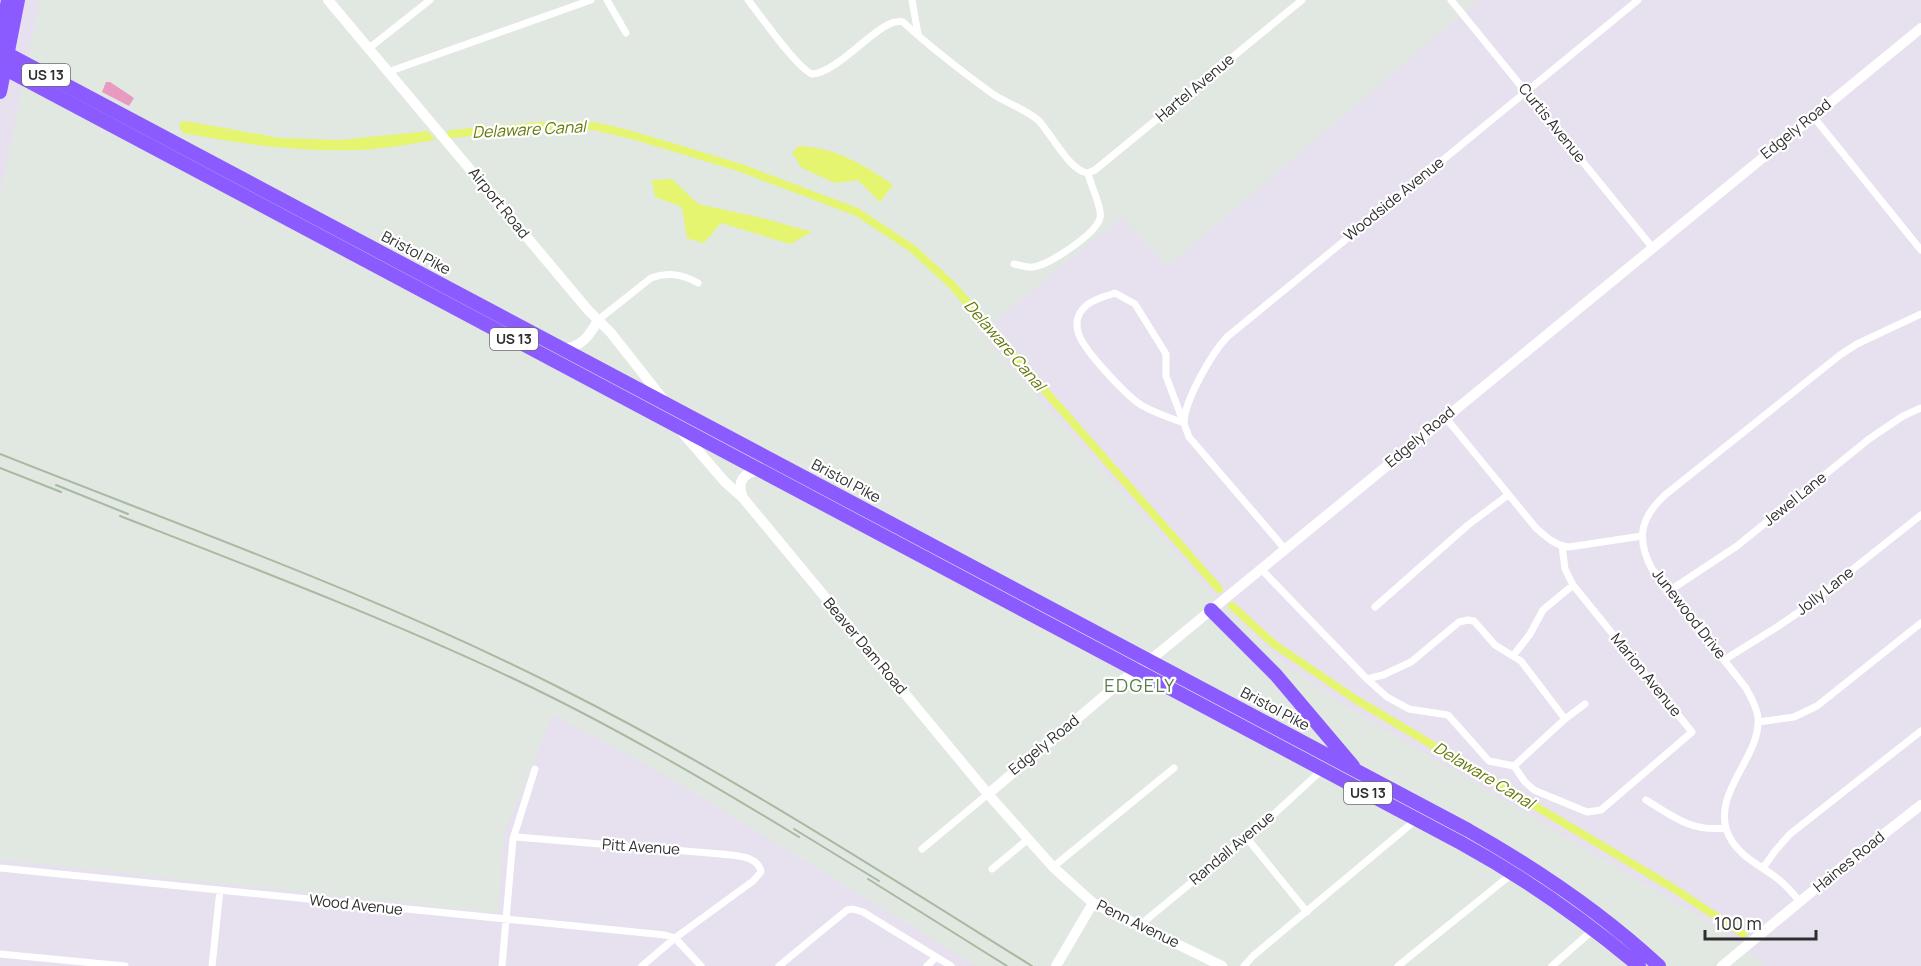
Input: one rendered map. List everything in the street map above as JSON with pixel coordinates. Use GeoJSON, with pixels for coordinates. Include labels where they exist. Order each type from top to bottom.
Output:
{"type":"FeatureCollection","features":[{"type":"Feature","properties":{"kind":"highway"},"geometry":{"type":"LineString","coordinates":[[0,92],[8,0]]}},
{"type":"Feature","properties":{"kind":"highway"},"geometry":{"type":"LineString","coordinates":[[5,33],[18,0]]}},
{"type":"Feature","properties":{"kind":"highway","name":"Bristol Pike"},"geometry":{"type":"LineString","coordinates":[[0,50],[1477,835],[1530,867],[1602,918],[1659,966]]}},
{"type":"Feature","properties":{"kind":"highway","name":"Bristol Pike"},"geometry":{"type":"LineString","coordinates":[[0,66],[1417,819],[1514,873],[1594,929],[1639,966]]}},
{"type":"Feature","properties":{"kind":"highway"},"geometry":{"type":"LineString","coordinates":[[1211,610],[1276,675],[1360,773]]}},
{"type":"Feature","properties":{"kind":"street","name":"Airport Road"},"geometry":{"type":"LineString","coordinates":[[328,0],[669,406]]}},
{"type":"Feature","properties":{"kind":"street"},"geometry":{"type":"LineString","coordinates":[[368,49],[430,0]]}},
{"type":"Feature","properties":{"kind":"street"},"geometry":{"type":"LineString","coordinates":[[388,72],[591,0]]}},
{"type":"Feature","properties":{"kind":"street"},"geometry":{"type":"LineString","coordinates":[[607,0],[626,33]]}},
{"type":"Feature","properties":{"kind":"street"},"geometry":{"type":"LineString","coordinates":[[747,0],[806,71],[812,74],[834,66],[876,33],[896,21],[903,22],[990,92],[1038,120],[1078,170],[1088,173],[1101,213],[1100,220],[1096,226],[1064,252],[1046,263],[1027,267],[1014,264]]}},
{"type":"Feature","properties":{"kind":"street"},"geometry":{"type":"LineString","coordinates":[[912,0],[918,34]]}},
{"type":"Feature","properties":{"kind":"street","name":"Hartel Avenue"},"geometry":{"type":"LineString","coordinates":[[1088,173],[1095,170],[1302,0]]}},
{"type":"Feature","properties":{"kind":"street","name":"Curtis Avenue"},"geometry":{"type":"LineString","coordinates":[[1451,0],[1652,247]]}},
{"type":"Feature","properties":{"kind":"street","name":"Woodside Avenue"},"geometry":{"type":"LineString","coordinates":[[1184,423],[1190,399],[1209,362],[1227,337],[1638,0]]}},
{"type":"Feature","properties":{"kind":"street","name":"Edgely Road"},"geometry":{"type":"LineString","coordinates":[[922,849],[1136,669],[1149,661],[1812,115],[1921,28]]}},
{"type":"Feature","properties":{"kind":"street"},"geometry":{"type":"LineString","coordinates":[[1812,115],[1921,250]]}},
{"type":"Feature","properties":{"kind":"street"},"geometry":{"type":"LineString","coordinates":[[562,349],[582,343],[598,320],[651,278],[676,274],[698,283]]}},
{"type":"Feature","properties":{"kind":"street"},"geometry":{"type":"LineString","coordinates":[[1184,423],[1154,411],[1135,400],[1093,356],[1077,330],[1078,316],[1085,306],[1114,293],[1135,304],[1166,354],[1166,376],[1184,423],[1189,437],[1285,549]]}},
{"type":"Feature","properties":{"kind":"street"},"geometry":{"type":"LineString","coordinates":[[1445,417],[1536,528],[1562,546],[1569,547],[1642,536],[1650,510],[1665,495],[1827,364],[1857,344],[1921,314]]}},
{"type":"Feature","properties":{"kind":"street","name":"Jewel Lane"},"geometry":{"type":"LineString","coordinates":[[1669,591],[1737,546],[1869,439],[1902,416],[1921,408]]}},
{"type":"Feature","properties":{"kind":"street","name":"Beaver Dam Road"},"geometry":{"type":"LineString","coordinates":[[673,423],[693,442],[725,482],[743,498],[988,794]]}},
{"type":"Feature","properties":{"kind":"street"},"geometry":{"type":"LineString","coordinates":[[743,498],[740,488],[741,480],[747,474],[761,470]]}},
{"type":"Feature","properties":{"kind":"street"},"geometry":{"type":"LineString","coordinates":[[1375,607],[1468,525],[1508,495]]}},
{"type":"Feature","properties":{"kind":"street","name":"Jolly Lane"},"geometry":{"type":"LineString","coordinates":[[1724,660],[1784,622],[1921,514]]}},
{"type":"Feature","properties":{"kind":"street","name":"Junewood Drive"},"geometry":{"type":"LineString","coordinates":[[1642,536],[1646,558],[1669,591],[1746,688],[1754,701],[1758,722]]}},
{"type":"Feature","properties":{"kind":"street","name":"Marion Avenue"},"geometry":{"type":"LineString","coordinates":[[1514,766],[1534,790],[1592,813],[1601,810],[1692,732],[1573,585],[1565,568],[1562,546]]}},
{"type":"Feature","properties":{"kind":"street"},"geometry":{"type":"LineString","coordinates":[[1261,569],[1387,697],[1409,709],[1448,716],[1489,761],[1514,766],[1565,719],[1585,704]]}},
{"type":"Feature","properties":{"kind":"street"},"geometry":{"type":"LineString","coordinates":[[1513,656],[1530,634],[1544,610],[1573,585]]}},
{"type":"Feature","properties":{"kind":"street"},"geometry":{"type":"LineString","coordinates":[[1367,679],[1383,675],[1411,662],[1463,620],[1474,621],[1495,645],[1526,666],[1565,719]]}},
{"type":"Feature","properties":{"kind":"street"},"geometry":{"type":"LineString","coordinates":[[1800,902],[1785,885],[1739,850],[1726,828],[1727,803],[1754,740],[1758,722],[1776,721],[1802,715],[1921,623]]}},
{"type":"Feature","properties":{"kind":"street"},"geometry":{"type":"LineString","coordinates":[[1763,868],[1790,834],[1921,731]]}},
{"type":"Feature","properties":{"kind":"street"},"geometry":{"type":"LineString","coordinates":[[1053,867],[1174,768]]}},
{"type":"Feature","properties":{"kind":"street"},"geometry":{"type":"LineString","coordinates":[[502,966],[513,839],[516,837],[535,769]]}},
{"type":"Feature","properties":{"kind":"street","name":"Randall Avenue"},"geometry":{"type":"LineString","coordinates":[[1140,925],[1279,810],[1323,769]]}},
{"type":"Feature","properties":{"kind":"street","name":"Penn Avenue"},"geometry":{"type":"LineString","coordinates":[[988,794],[1053,867],[1093,903],[1222,966]]}},
{"type":"Feature","properties":{"kind":"street"},"geometry":{"type":"LineString","coordinates":[[1646,800],[1690,826],[1726,828]]}},
{"type":"Feature","properties":{"kind":"street","name":"Haines Road"},"geometry":{"type":"LineString","coordinates":[[1722,966],[1921,805]]}},
{"type":"Feature","properties":{"kind":"street"},"geometry":{"type":"LineString","coordinates":[[1244,966],[1417,819]]}},
{"type":"Feature","properties":{"kind":"street","name":"Pitt Avenue"},"geometry":{"type":"LineString","coordinates":[[516,837],[721,854],[753,860],[761,868],[760,875],[753,881],[675,938]]}},
{"type":"Feature","properties":{"kind":"street"},"geometry":{"type":"LineString","coordinates":[[1246,837],[1307,912]]}},
{"type":"Feature","properties":{"kind":"street"},"geometry":{"type":"LineString","coordinates":[[992,869],[1027,840]]}},
{"type":"Feature","properties":{"kind":"street","name":"Wood Avenue"},"geometry":{"type":"LineString","coordinates":[[0,868],[665,935],[675,938]]}},
{"type":"Feature","properties":{"kind":"street"},"geometry":{"type":"LineString","coordinates":[[1398,966],[1514,873]]}},
{"type":"Feature","properties":{"kind":"street"},"geometry":{"type":"LineString","coordinates":[[212,966],[220,890]]}},
{"type":"Feature","properties":{"kind":"street"},"geometry":{"type":"LineString","coordinates":[[1059,962],[1093,903]]}},
{"type":"Feature","properties":{"kind":"street"},"geometry":{"type":"LineString","coordinates":[[779,966],[847,910],[853,909],[863,912],[951,966]]}},
{"type":"Feature","properties":{"kind":"street"},"geometry":{"type":"LineString","coordinates":[[1552,966],[1594,929]]}},
{"type":"Feature","properties":{"kind":"street"},"geometry":{"type":"LineString","coordinates":[[642,966],[675,938],[700,966]]}},
{"type":"Feature","properties":{"kind":"street"},"geometry":{"type":"LineString","coordinates":[[0,954],[125,966]]}},
{"type":"Feature","properties":{"kind":"street"},"geometry":{"type":"LineString","coordinates":[[927,966],[936,957]]}},
{"type":"Feature","properties":{"kind":"shaded area"},"geometry":{"type":"Polygon","coordinates":[[[40,0],[1478,0],[1167,267],[1122,217],[981,332],[1229,613],[1287,666],[1351,709],[1700,917],[1734,940],[1764,966],[976,966],[660,772],[553,715],[504,833],[498,913],[0,860],[0,194],[40,0]]]}},
{"type":"Feature","properties":{"kind":"shaded area"},"geometry":{"type":"Polygon","coordinates":[[[106,82],[110,82],[134,98],[129,106],[102,92],[106,82]]]}},
{"type":"Feature","properties":{"kind":"shaded area"},"geometry":{"type":"Polygon","coordinates":[[[185,121],[280,138],[340,140],[428,131],[435,140],[368,149],[292,148],[248,144],[183,133],[179,126],[185,121]]]}},
{"type":"Feature","properties":{"kind":"shaded area"},"geometry":{"type":"Polygon","coordinates":[[[799,146],[825,150],[849,158],[893,185],[880,202],[858,180],[835,183],[802,168],[792,153],[799,146]]]}},
{"type":"Feature","properties":{"kind":"shaded area"},"geometry":{"type":"Polygon","coordinates":[[[672,179],[698,204],[812,232],[790,244],[721,223],[704,243],[687,238],[682,207],[655,197],[652,180],[672,179]]]}},
{"type":"Feature","properties":{"kind":"waterway","name":"Delaware Canal"},"geometry":{"type":"LineString","coordinates":[[451,134],[538,126],[594,126],[741,168],[857,212],[913,249],[952,285],[1219,589]]}},
{"type":"Feature","properties":{"kind":"waterway","name":"Delaware Canal"},"geometry":{"type":"LineString","coordinates":[[1232,606],[1275,645],[1355,699],[1673,888],[1743,934]]}},
{"type":"Feature","properties":{"kind":"railway"},"geometry":{"type":"LineString","coordinates":[[0,454],[354,594],[562,689],[742,787],[1032,966]]}},
{"type":"Feature","properties":{"kind":"railway"},"geometry":{"type":"LineString","coordinates":[[0,468],[61,492]]}},
{"type":"Feature","properties":{"kind":"railway"},"geometry":{"type":"LineString","coordinates":[[56,485],[128,514]]}},
{"type":"Feature","properties":{"kind":"railway"},"geometry":{"type":"LineString","coordinates":[[120,516],[365,613],[510,677],[657,753],[799,837]]}},
{"type":"Feature","properties":{"kind":"railway"},"geometry":{"type":"LineString","coordinates":[[794,829],[879,881]]}},
{"type":"Feature","properties":{"kind":"railway"},"geometry":{"type":"LineString","coordinates":[[868,879],[1007,966]]}},
{"type":"Feature","properties":{"kind":"district","name":"EDGELY"},"geometry":{"type":"Point","coordinates":[1140,686]}}]}
